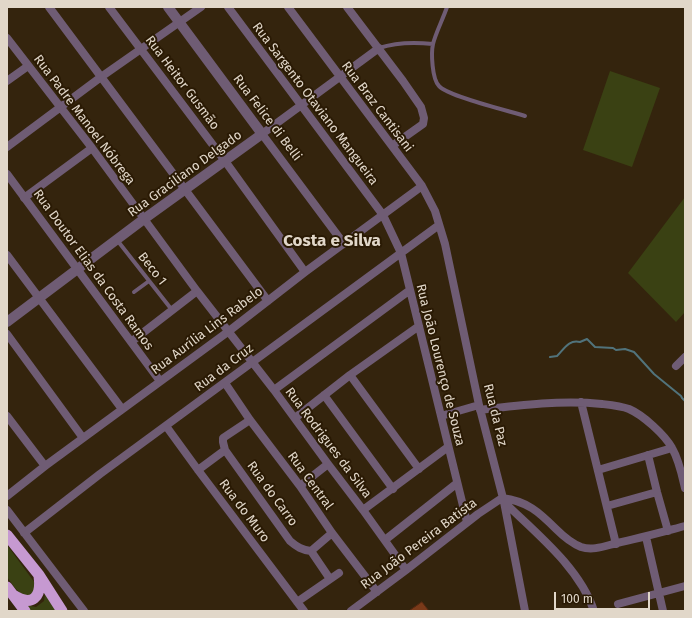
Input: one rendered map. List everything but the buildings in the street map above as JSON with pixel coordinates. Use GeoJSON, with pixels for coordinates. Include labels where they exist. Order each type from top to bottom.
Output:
{"type":"FeatureCollection","features":[{"type":"Feature","properties":{"kind":"highway"},"geometry":{"type":"LineString","coordinates":[[7,535],[39,575],[62,611]]}},
{"type":"Feature","properties":{"kind":"highway"},"geometry":{"type":"LineString","coordinates":[[10,591],[22,600],[32,600],[40,590],[39,575]]}},
{"type":"Feature","properties":{"kind":"highway"},"geometry":{"type":"LineString","coordinates":[[10,591],[25,611]]}},
{"type":"Feature","properties":{"kind":"street"},"geometry":{"type":"LineString","coordinates":[[49,7],[268,301]]}},
{"type":"Feature","properties":{"kind":"street","name":"Rua Heitor Gusmão"},"geometry":{"type":"LineString","coordinates":[[109,7],[225,161],[305,272]]}},
{"type":"Feature","properties":{"kind":"street","name":"Rua Felice di Belli"},"geometry":{"type":"LineString","coordinates":[[168,7],[183,20],[262,134],[344,244]]}},
{"type":"Feature","properties":{"kind":"street"},"geometry":{"type":"LineString","coordinates":[[7,147],[101,77],[201,7]]}},
{"type":"Feature","properties":{"kind":"street","name":"Rua Sargento Otaviano Mangueira"},"geometry":{"type":"LineString","coordinates":[[228,7],[383,215]]}},
{"type":"Feature","properties":{"kind":"street","name":"Rua Braz Cantisani"},"geometry":{"type":"LineString","coordinates":[[288,7],[422,186],[429,198],[440,225]]}},
{"type":"Feature","properties":{"kind":"street"},"geometry":{"type":"LineString","coordinates":[[347,7],[379,48],[420,107],[424,121],[421,126],[392,146]]}},
{"type":"Feature","properties":{"kind":"street","name":"Rua Padre Manoel Nóbrega"},"geometry":{"type":"LineString","coordinates":[[7,38],[92,148],[229,331]]}},
{"type":"Feature","properties":{"kind":"street","name":"Rua Graciliano Delgado"},"geometry":{"type":"LineString","coordinates":[[7,322],[144,219],[379,48]]}},
{"type":"Feature","properties":{"kind":"street"},"geometry":{"type":"LineString","coordinates":[[7,81],[28,66]]}},
{"type":"Feature","properties":{"kind":"street"},"geometry":{"type":"LineString","coordinates":[[24,198],[92,148]]}},
{"type":"Feature","properties":{"kind":"street","name":"Rua Doutor Elias da Costa Ramos"},"geometry":{"type":"LineString","coordinates":[[7,174],[160,381]]}},
{"type":"Feature","properties":{"kind":"street","name":"Rua Aurília Lins Rabelo"},"geometry":{"type":"LineString","coordinates":[[7,496],[44,466],[229,331],[305,272],[422,186]]}},
{"type":"Feature","properties":{"kind":"street","name":"Rua João Lourenço de Souza"},"geometry":{"type":"LineString","coordinates":[[383,215],[401,253],[456,484],[467,522]]}},
{"type":"Feature","properties":{"kind":"street","name":"Rua da Cruz"},"geometry":{"type":"LineString","coordinates":[[24,533],[100,474],[440,225]]}},
{"type":"Feature","properties":{"kind":"street","name":"Rua da Paz"},"geometry":{"type":"LineString","coordinates":[[440,225],[480,408],[503,500],[526,611]]}},
{"type":"Feature","properties":{"kind":"street"},"geometry":{"type":"LineString","coordinates":[[7,255],[122,409]]}},
{"type":"Feature","properties":{"kind":"street"},"geometry":{"type":"LineString","coordinates":[[274,390],[410,290]]}},
{"type":"Feature","properties":{"kind":"street"},"geometry":{"type":"LineString","coordinates":[[131,342],[198,291]]}},
{"type":"Feature","properties":{"kind":"street"},"geometry":{"type":"LineString","coordinates":[[295,418],[350,375],[419,326]]}},
{"type":"Feature","properties":{"kind":"street","name":"Rua Rodrigues da Silva"},"geometry":{"type":"LineString","coordinates":[[229,331],[295,418],[406,570]]}},
{"type":"Feature","properties":{"kind":"street"},"geometry":{"type":"LineString","coordinates":[[7,334],[83,438]]}},
{"type":"Feature","properties":{"kind":"street"},"geometry":{"type":"LineString","coordinates":[[676,366],[685,357]]}},
{"type":"Feature","properties":{"kind":"street"},"geometry":{"type":"LineString","coordinates":[[350,375],[419,469]]}},
{"type":"Feature","properties":{"kind":"street","name":"Rua Central"},"geometry":{"type":"LineString","coordinates":[[225,383],[250,420],[300,486],[332,533],[377,592]]}},
{"type":"Feature","properties":{"kind":"street"},"geometry":{"type":"LineString","coordinates":[[324,395],[393,488]]}},
{"type":"Feature","properties":{"kind":"street"},"geometry":{"type":"LineString","coordinates":[[580,402],[616,544]]}},
{"type":"Feature","properties":{"kind":"street"},"geometry":{"type":"LineString","coordinates":[[441,416],[480,408],[527,404],[580,402],[618,406],[636,412],[666,438],[679,464],[685,488]]}},
{"type":"Feature","properties":{"kind":"street"},"geometry":{"type":"LineString","coordinates":[[7,416],[44,466]]}},
{"type":"Feature","properties":{"kind":"street"},"geometry":{"type":"LineString","coordinates":[[198,470],[225,450],[223,442],[224,438],[250,420]]}},
{"type":"Feature","properties":{"kind":"street","name":"Rua do Muro"},"geometry":{"type":"LineString","coordinates":[[166,426],[304,611]]}},
{"type":"Feature","properties":{"kind":"street"},"geometry":{"type":"LineString","coordinates":[[363,510],[448,447]]}},
{"type":"Feature","properties":{"kind":"street"},"geometry":{"type":"LineString","coordinates":[[598,470],[672,448]]}},
{"type":"Feature","properties":{"kind":"street","name":"Rua do Carro"},"geometry":{"type":"LineString","coordinates":[[225,450],[290,541],[297,547],[311,551]]}},
{"type":"Feature","properties":{"kind":"street"},"geometry":{"type":"LineString","coordinates":[[648,455],[668,531]]}},
{"type":"Feature","properties":{"kind":"street"},"geometry":{"type":"LineString","coordinates":[[300,486],[328,464]]}},
{"type":"Feature","properties":{"kind":"street"},"geometry":{"type":"LineString","coordinates":[[385,540],[456,484]]}},
{"type":"Feature","properties":{"kind":"street"},"geometry":{"type":"LineString","coordinates":[[607,506],[657,492]]}},
{"type":"Feature","properties":{"kind":"street"},"geometry":{"type":"LineString","coordinates":[[503,500],[518,500],[527,504],[536,510],[563,536],[580,546],[588,548],[598,548],[616,544],[685,526]]}},
{"type":"Feature","properties":{"kind":"street"},"geometry":{"type":"LineString","coordinates":[[503,500],[562,560],[588,595],[594,611]]}},
{"type":"Feature","properties":{"kind":"street","name":"Rua João Pereira Batista"},"geometry":{"type":"LineString","coordinates":[[351,611],[467,522],[503,500]]}},
{"type":"Feature","properties":{"kind":"street"},"geometry":{"type":"LineString","coordinates":[[7,510],[84,611]]}},
{"type":"Feature","properties":{"kind":"street"},"geometry":{"type":"LineString","coordinates":[[330,580],[311,551],[332,533]]}},
{"type":"Feature","properties":{"kind":"street"},"geometry":{"type":"LineString","coordinates":[[646,537],[663,611]]}},
{"type":"Feature","properties":{"kind":"street"},"geometry":{"type":"LineString","coordinates":[[297,602],[339,573]]}},
{"type":"Feature","properties":{"kind":"street"},"geometry":{"type":"LineString","coordinates":[[618,604],[685,586]]}},
{"type":"Feature","properties":{"kind":"lane"},"geometry":{"type":"LineString","coordinates":[[183,20],[193,7]]}},
{"type":"Feature","properties":{"kind":"lane"},"geometry":{"type":"LineString","coordinates":[[447,7],[433,44],[432,59],[436,82],[443,89],[453,94],[525,116]]}},
{"type":"Feature","properties":{"kind":"lane"},"geometry":{"type":"LineString","coordinates":[[379,48],[389,44],[416,42],[433,44]]}},
{"type":"Feature","properties":{"kind":"lane","name":"Beco 1"},"geometry":{"type":"LineString","coordinates":[[117,240],[172,310]]}},
{"type":"Feature","properties":{"kind":"lane"},"geometry":{"type":"LineString","coordinates":[[134,292],[149,281]]}},
{"type":"Feature","properties":{"kind":"green space"},"geometry":{"type":"Polygon","coordinates":[[[610,71],[660,88],[632,167],[583,150],[610,71]]]}},
{"type":"Feature","properties":{"kind":"green space"},"geometry":{"type":"Polygon","coordinates":[[[685,197],[685,312],[676,322],[628,273],[685,197]]]}},
{"type":"Feature","properties":{"kind":"green space"},"geometry":{"type":"Polygon","coordinates":[[[7,545],[35,583],[35,593],[24,597],[7,577],[7,545]]]}},
{"type":"Feature","properties":{"kind":"green space"},"geometry":{"type":"Polygon","coordinates":[[[45,593],[56,611],[30,611],[26,605],[36,607],[44,601],[45,593]]]}},
{"type":"Feature","properties":{"kind":"waterway"},"geometry":{"type":"LineString","coordinates":[[550,357],[557,356],[570,343],[576,341],[580,342],[587,339],[595,347],[613,348],[616,350],[625,349],[634,352],[654,374],[685,401]]}},
{"type":"Feature","properties":{"kind":"district","name":"Costa e Silva"},"geometry":{"type":"Point","coordinates":[332,241]}}]}
